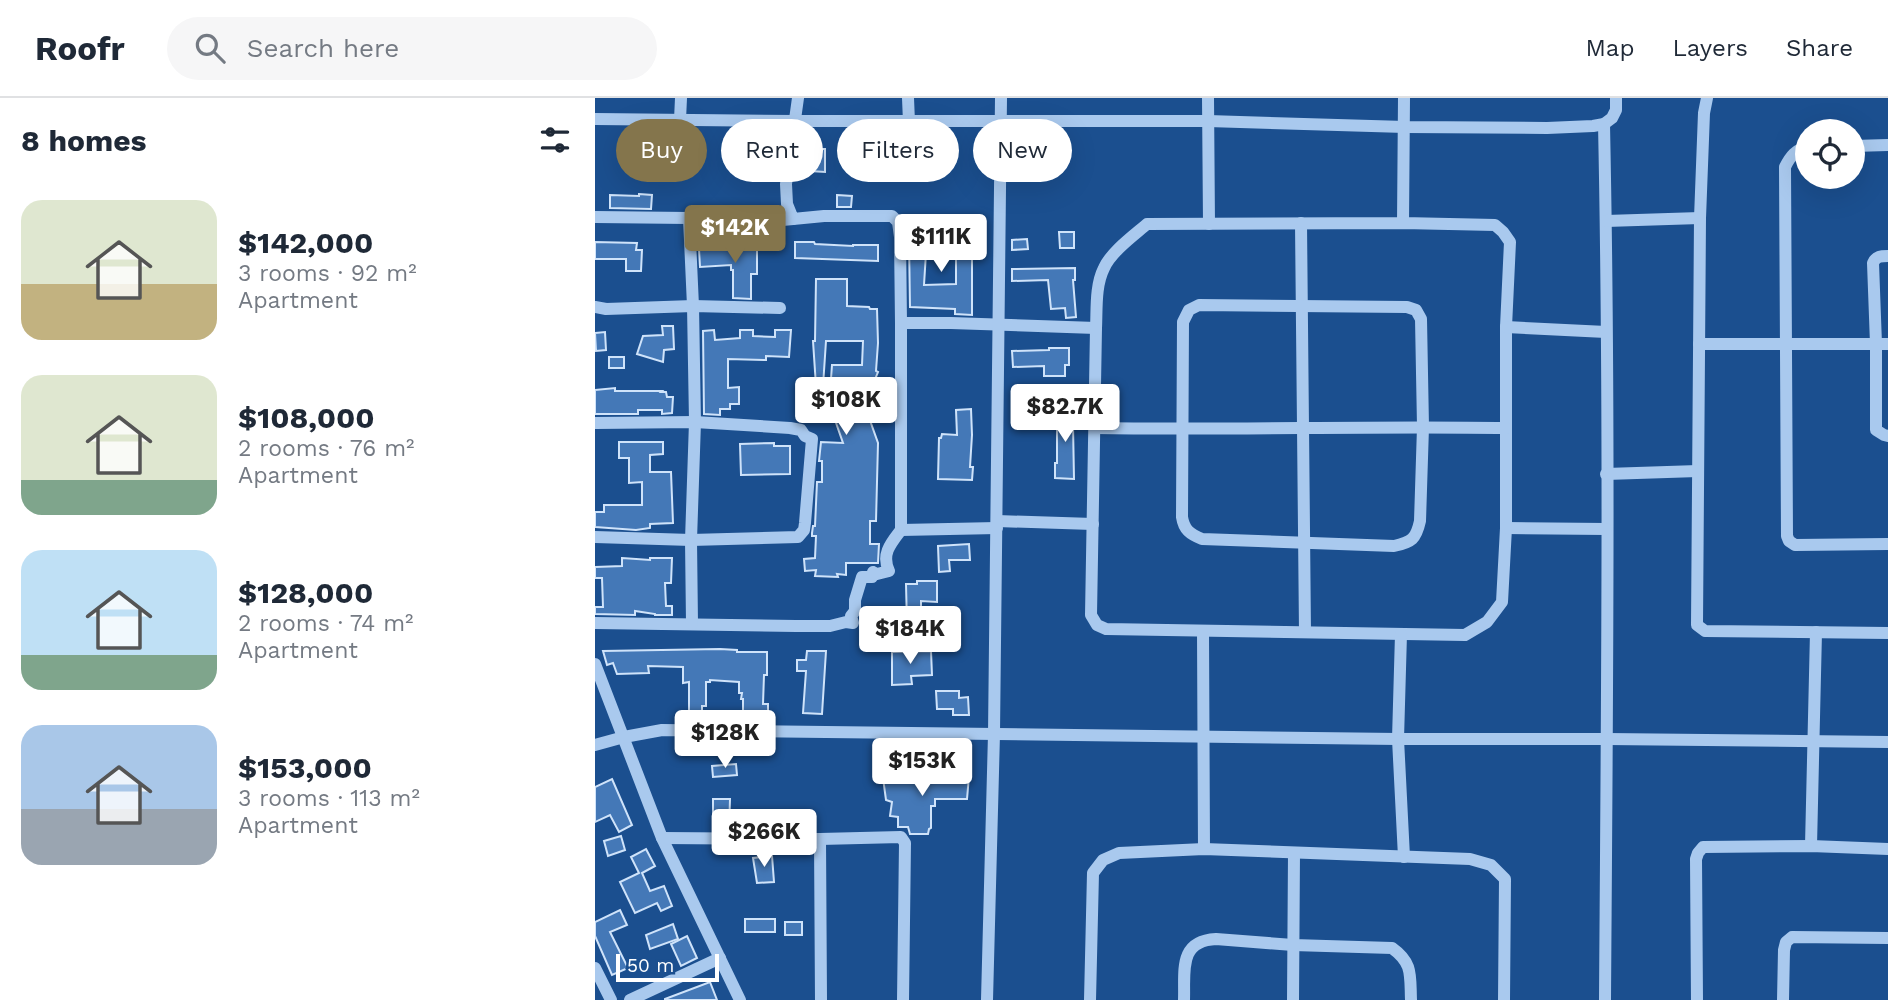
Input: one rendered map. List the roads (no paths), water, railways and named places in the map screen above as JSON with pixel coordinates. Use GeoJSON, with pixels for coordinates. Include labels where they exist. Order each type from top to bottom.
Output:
{"type":"FeatureCollection","features":[{"type":"Feature","properties":{"kind":"street"},"geometry":{"type":"LineString","coordinates":[[680,119],[681,98]]}},
{"type":"Feature","properties":{"kind":"street"},"geometry":{"type":"LineString","coordinates":[[796,119],[798,98]]}},
{"type":"Feature","properties":{"kind":"street"},"geometry":{"type":"LineString","coordinates":[[908,98],[909,119]]}},
{"type":"Feature","properties":{"kind":"street"},"geometry":{"type":"LineString","coordinates":[[1001,119],[1002,98]]}},
{"type":"Feature","properties":{"kind":"street"},"geometry":{"type":"LineString","coordinates":[[1209,98],[1209,224]]}},
{"type":"Feature","properties":{"kind":"street"},"geometry":{"type":"LineString","coordinates":[[1403,223],[1404,98]]}},
{"type":"Feature","properties":{"kind":"street"},"geometry":{"type":"LineString","coordinates":[[1072,121],[1547,128],[1604,124],[1612,118],[1616,110],[1616,98]]}},
{"type":"Feature","properties":{"kind":"street"},"geometry":{"type":"LineString","coordinates":[[1707,98],[1704,113],[1700,218],[1697,625],[1705,631],[1888,633]]}},
{"type":"Feature","properties":{"kind":"street"},"geometry":{"type":"LineString","coordinates":[[595,119],[616,119]]}},
{"type":"Feature","properties":{"kind":"street"},"geometry":{"type":"LineString","coordinates":[[1604,124],[1607,738],[1605,1000]]}},
{"type":"Feature","properties":{"kind":"street"},"geometry":{"type":"LineString","coordinates":[[1865,146],[1888,145]]}},
{"type":"Feature","properties":{"kind":"street"},"geometry":{"type":"LineString","coordinates":[[1795,153],[1785,167],[1787,536],[1795,545],[1888,544]]}},
{"type":"Feature","properties":{"kind":"street"},"geometry":{"type":"LineString","coordinates":[[786,182],[787,204],[793,219]]}},
{"type":"Feature","properties":{"kind":"street"},"geometry":{"type":"LineString","coordinates":[[987,1000],[994,734],[1000,182]]}},
{"type":"Feature","properties":{"kind":"street"},"geometry":{"type":"LineString","coordinates":[[595,217],[714,218],[730,225],[824,216],[892,216],[898,222],[901,237],[901,530],[885,555],[889,571],[877,574],[873,572],[872,577],[862,578],[855,600],[855,611],[851,615],[853,622],[830,626],[595,623]]}},
{"type":"Feature","properties":{"kind":"street"},"geometry":{"type":"LineString","coordinates":[[689,218],[694,306],[695,422],[691,540],[692,624]]}},
{"type":"Feature","properties":{"kind":"street"},"geometry":{"type":"LineString","coordinates":[[1606,220],[1700,218]]}},
{"type":"Feature","properties":{"kind":"street"},"geometry":{"type":"LineString","coordinates":[[1301,223],[1305,632]]}},
{"type":"Feature","properties":{"kind":"street"},"geometry":{"type":"LineString","coordinates":[[1301,223],[1496,225],[1510,242],[1506,327],[1506,528],[1502,602],[1487,622],[1465,635],[1203,632],[1106,629],[1097,625],[1091,615],[1095,328],[1098,291],[1104,267],[1146,224],[1301,223]]}},
{"type":"Feature","properties":{"kind":"street"},"geometry":{"type":"LineString","coordinates":[[1888,256],[1879,256],[1873,263],[1882,344],[1876,430],[1888,436]]}},
{"type":"Feature","properties":{"kind":"street"},"geometry":{"type":"LineString","coordinates":[[1301,305],[1407,307],[1416,310],[1422,319],[1423,427],[1420,521],[1417,534],[1409,543],[1394,546],[1202,539],[1190,534],[1182,517],[1183,322],[1189,310],[1199,306],[1301,305]]}},
{"type":"Feature","properties":{"kind":"street"},"geometry":{"type":"LineString","coordinates":[[595,307],[780,308]]}},
{"type":"Feature","properties":{"kind":"street"},"geometry":{"type":"LineString","coordinates":[[901,323],[1095,328]]}},
{"type":"Feature","properties":{"kind":"street"},"geometry":{"type":"LineString","coordinates":[[1506,327],[1606,332]]}},
{"type":"Feature","properties":{"kind":"street"},"geometry":{"type":"LineString","coordinates":[[1699,344],[1882,344]]}},
{"type":"Feature","properties":{"kind":"street"},"geometry":{"type":"LineString","coordinates":[[595,423],[695,422],[789,428],[801,430],[805,436],[812,439],[805,523],[798,537],[691,540],[595,537]]}},
{"type":"Feature","properties":{"kind":"street"},"geometry":{"type":"LineString","coordinates":[[1095,428],[1506,428]]}},
{"type":"Feature","properties":{"kind":"street"},"geometry":{"type":"LineString","coordinates":[[1606,474],[1698,471]]}},
{"type":"Feature","properties":{"kind":"street"},"geometry":{"type":"LineString","coordinates":[[901,530],[1093,524]]}},
{"type":"Feature","properties":{"kind":"street"},"geometry":{"type":"LineString","coordinates":[[1506,528],[1606,529]]}},
{"type":"Feature","properties":{"kind":"street"},"geometry":{"type":"LineString","coordinates":[[1203,632],[1204,849]]}},
{"type":"Feature","properties":{"kind":"street"},"geometry":{"type":"LineString","coordinates":[[1811,846],[1816,632]]}},
{"type":"Feature","properties":{"kind":"street"},"geometry":{"type":"LineString","coordinates":[[1401,634],[1398,739],[1404,857]]}},
{"type":"Feature","properties":{"kind":"street"},"geometry":{"type":"LineString","coordinates":[[595,664],[662,838],[740,1000]]}},
{"type":"Feature","properties":{"kind":"street"},"geometry":{"type":"LineString","coordinates":[[595,745],[662,730],[1888,742]]}},
{"type":"Feature","properties":{"kind":"street"},"geometry":{"type":"LineString","coordinates":[[662,838],[820,839],[901,836],[904,839],[903,1000]]}},
{"type":"Feature","properties":{"kind":"street"},"geometry":{"type":"LineString","coordinates":[[820,839],[821,1000]]}},
{"type":"Feature","properties":{"kind":"street"},"geometry":{"type":"LineString","coordinates":[[1697,1000],[1696,859],[1703,847],[1811,846],[1888,849]]}},
{"type":"Feature","properties":{"kind":"street"},"geometry":{"type":"LineString","coordinates":[[1090,1000],[1093,873],[1103,860],[1118,853],[1204,849],[1470,859],[1490,865],[1504,879],[1504,1000]]}},
{"type":"Feature","properties":{"kind":"street"},"geometry":{"type":"LineString","coordinates":[[1293,1000],[1294,853]]}},
{"type":"Feature","properties":{"kind":"street"},"geometry":{"type":"LineString","coordinates":[[1783,1000],[1784,950],[1786,942],[1793,937],[1888,939]]}},
{"type":"Feature","properties":{"kind":"street"},"geometry":{"type":"LineString","coordinates":[[1184,1000],[1185,960],[1193,946],[1205,940],[1392,947],[1403,956],[1410,971],[1411,1000]]}},
{"type":"Feature","properties":{"kind":"street"},"geometry":{"type":"LineString","coordinates":[[630,1000],[720,958]]}},
{"type":"Feature","properties":{"kind":"street"},"geometry":{"type":"LineString","coordinates":[[595,968],[611,1000]]}}]}
